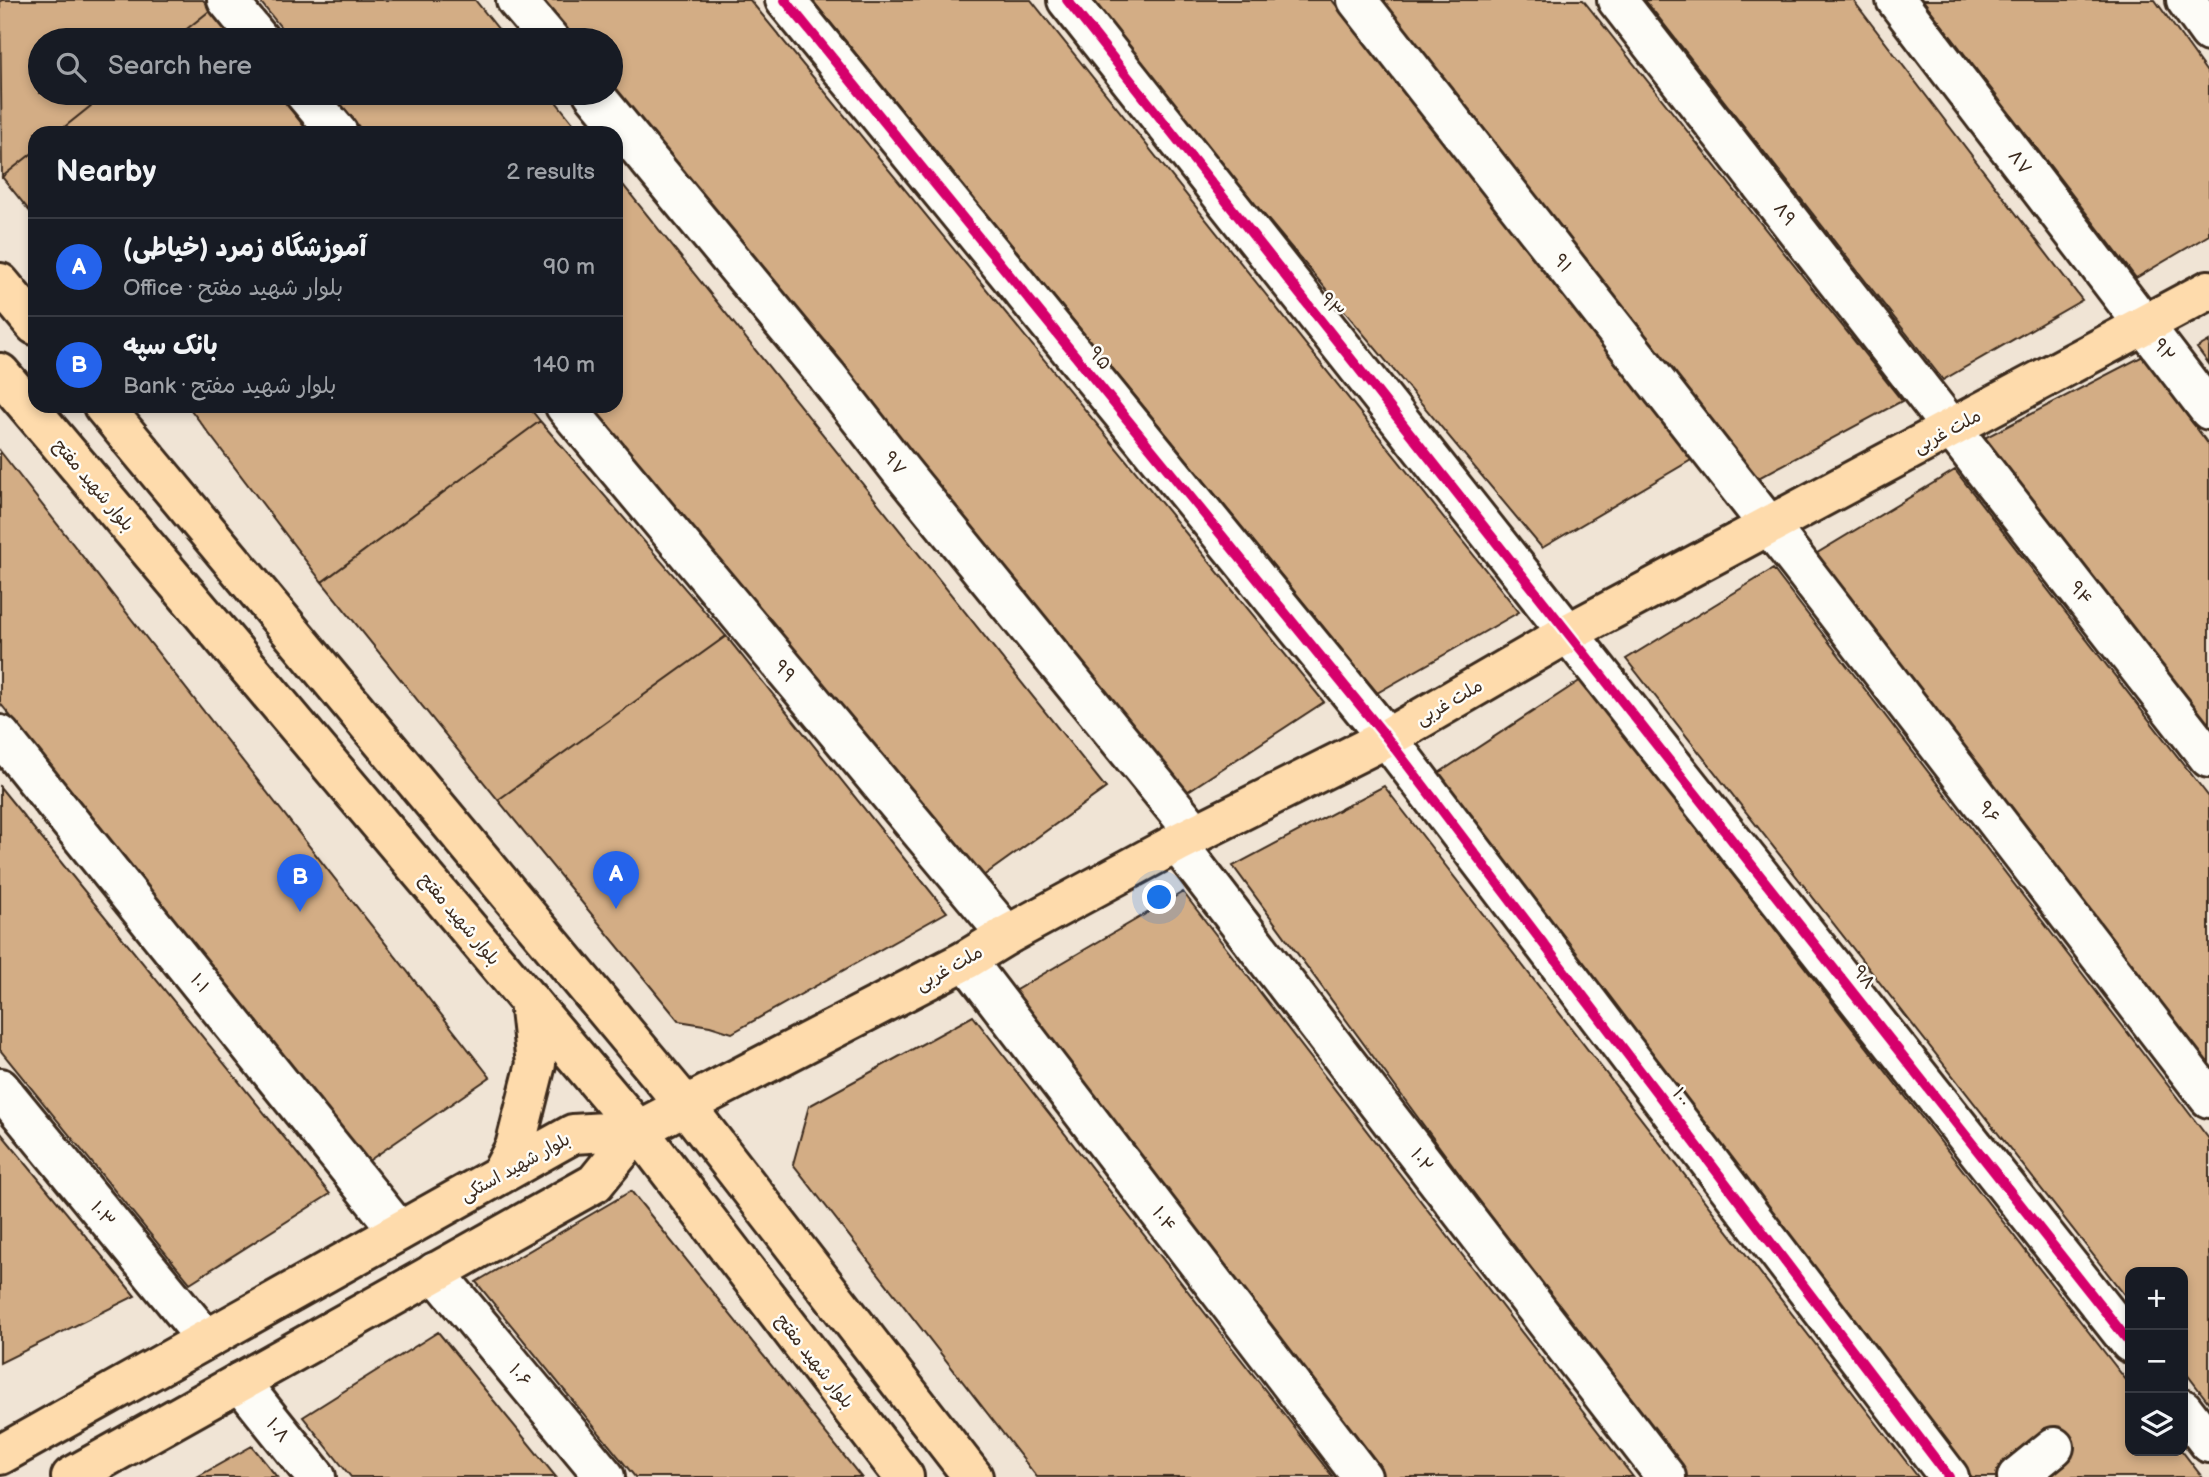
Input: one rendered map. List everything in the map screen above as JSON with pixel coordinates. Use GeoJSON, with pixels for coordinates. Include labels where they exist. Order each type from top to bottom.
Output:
{"type":"FeatureCollection","features":[{"type":"Feature","properties":{"kind":"main road"},"geometry":{"type":"LineString","coordinates":[[0,282],[28,316]]}},
{"type":"Feature","properties":{"kind":"main road","name":"ملت غربی"},"geometry":{"type":"LineString","coordinates":[[638,1130],[966,960],[1007,935],[1187,839],[1387,738],[1570,632],[2209,290]]}},
{"type":"Feature","properties":{"kind":"main road","name":"بلوار شهید مفتح"},"geometry":{"type":"LineString","coordinates":[[0,373],[28,406]]}},
{"type":"Feature","properties":{"kind":"main road","name":"بلوار شهید مفتح"},"geometry":{"type":"LineString","coordinates":[[34,413],[638,1130],[904,1477]]}},
{"type":"Feature","properties":{"kind":"main road"},"geometry":{"type":"LineString","coordinates":[[109,413],[685,1105],[973,1477]]}},
{"type":"Feature","properties":{"kind":"main road"},"geometry":{"type":"LineString","coordinates":[[500,1175],[515,1147],[536,1064],[529,1000]]}},
{"type":"Feature","properties":{"kind":"main road"},"geometry":{"type":"LineString","coordinates":[[71,1477],[595,1183],[638,1130]]}},
{"type":"Feature","properties":{"kind":"main road","name":"بلوار شهید استکی"},"geometry":{"type":"LineString","coordinates":[[0,1454],[573,1134],[638,1130]]}},
{"type":"Feature","properties":{"kind":"street"},"geometry":{"type":"LineString","coordinates":[[227,0],[251,28]]}},
{"type":"Feature","properties":{"kind":"street"},"geometry":{"type":"LineString","coordinates":[[516,0],[540,28]]}},
{"type":"Feature","properties":{"kind":"street","name":"۹۵"},"geometry":{"type":"LineString","coordinates":[[785,0],[1387,738]]}},
{"type":"Feature","properties":{"kind":"street","name":"۹۳"},"geometry":{"type":"LineString","coordinates":[[1067,0],[1570,632]]}},
{"type":"Feature","properties":{"kind":"street","name":"۹۱"},"geometry":{"type":"LineString","coordinates":[[1357,0],[1769,526]]}},
{"type":"Feature","properties":{"kind":"street","name":"۸۹"},"geometry":{"type":"LineString","coordinates":[[1617,0],[1953,428]]}},
{"type":"Feature","properties":{"kind":"street","name":"۸۷"},"geometry":{"type":"LineString","coordinates":[[1896,0],[2145,324]]}},
{"type":"Feature","properties":{"kind":"street"},"geometry":{"type":"LineString","coordinates":[[2186,0],[2209,32]]}},
{"type":"Feature","properties":{"kind":"street"},"geometry":{"type":"LineString","coordinates":[[314,105],[332,126]]}},
{"type":"Feature","properties":{"kind":"street","name":"۹۷"},"geometry":{"type":"LineString","coordinates":[[603,105],[620,126]]}},
{"type":"Feature","properties":{"kind":"street","name":"۹۷"},"geometry":{"type":"LineString","coordinates":[[623,129],[827,376],[1187,839]]}},
{"type":"Feature","properties":{"kind":"street","name":"۹۲"},"geometry":{"type":"LineString","coordinates":[[2145,324],[2209,410]]}},
{"type":"Feature","properties":{"kind":"street","name":"۹۹"},"geometry":{"type":"LineString","coordinates":[[571,413],[1007,935]]}},
{"type":"Feature","properties":{"kind":"street","name":"۹۴"},"geometry":{"type":"LineString","coordinates":[[1953,428],[2209,758]]}},
{"type":"Feature","properties":{"kind":"street","name":"۹۶"},"geometry":{"type":"LineString","coordinates":[[1769,526],[2209,1098]]}},
{"type":"Feature","properties":{"kind":"street","name":"۹۸"},"geometry":{"type":"LineString","coordinates":[[1570,632],[2125,1337]]}},
{"type":"Feature","properties":{"kind":"street","name":"۱۰۱"},"geometry":{"type":"LineString","coordinates":[[0,736],[400,1231]]}},
{"type":"Feature","properties":{"kind":"street","name":"۱۰۰"},"geometry":{"type":"LineString","coordinates":[[1387,738],[1950,1477]]}},
{"type":"Feature","properties":{"kind":"street","name":"۱۰۲"},"geometry":{"type":"LineString","coordinates":[[1187,839],[1666,1477]]}},
{"type":"Feature","properties":{"kind":"street","name":"۱۰۴"},"geometry":{"type":"LineString","coordinates":[[966,960],[1362,1477]]}},
{"type":"Feature","properties":{"kind":"street","name":"۱۰۳"},"geometry":{"type":"LineString","coordinates":[[0,1088],[206,1339]]}},
{"type":"Feature","properties":{"kind":"street","name":"۱۰۶"},"geometry":{"type":"LineString","coordinates":[[435,1272],[605,1477]]}},
{"type":"Feature","properties":{"kind":"street","name":"۱۰۸"},"geometry":{"type":"LineString","coordinates":[[240,1382],[316,1477]]}},
{"type":"Feature","properties":{"kind":"street"},"geometry":{"type":"LineString","coordinates":[[2188,1416],[2209,1443]]}},
{"type":"Feature","properties":{"kind":"street"},"geometry":{"type":"LineString","coordinates":[[2017,1477],[2054,1447]]}},
{"type":"Feature","properties":{"kind":"building"},"geometry":{"type":"Polygon","coordinates":[[[203,0],[212,9],[188,28],[28,28],[28,105],[92,105],[66,126],[28,126],[28,157],[2,177],[0,1],[203,0]]]}},
{"type":"Feature","properties":{"kind":"building"},"geometry":{"type":"Polygon","coordinates":[[[259,0],[475,0],[497,28],[281,28],[259,0]]]}},
{"type":"Feature","properties":{"kind":"building"},"geometry":{"type":"Polygon","coordinates":[[[537,0],[750,0],[1324,702],[1170,803],[620,105],[623,105],[623,28],[559,28],[537,0]]]}},
{"type":"Feature","properties":{"kind":"building"},"geometry":{"type":"Polygon","coordinates":[[[812,0],[1031,0],[1519,612],[1377,693],[812,0]]]}},
{"type":"Feature","properties":{"kind":"building"},"geometry":{"type":"Polygon","coordinates":[[[1085,0],[1332,0],[1698,456],[1542,548],[1085,0]]]}},
{"type":"Feature","properties":{"kind":"building"},"geometry":{"type":"Polygon","coordinates":[[[1365,0],[1583,0],[1902,401],[1740,488],[1365,0]]]}},
{"type":"Feature","properties":{"kind":"building"},"geometry":{"type":"Polygon","coordinates":[[[1645,0],[1853,0],[2082,300],[1943,380],[1645,0]]]}},
{"type":"Feature","properties":{"kind":"building"},"geometry":{"type":"Polygon","coordinates":[[[1923,0],[2155,0],[2209,75],[2209,235],[2136,278],[1923,0]]]}},
{"type":"Feature","properties":{"kind":"building"},"geometry":{"type":"Polygon","coordinates":[[[212,9],[227,28],[188,28],[212,9]]]}},
{"type":"Feature","properties":{"kind":"building"},"geometry":{"type":"Polygon","coordinates":[[[92,105],[287,105],[304,126],[66,126],[92,105]]]}},
{"type":"Feature","properties":{"kind":"building"},"geometry":{"type":"Polygon","coordinates":[[[342,105],[559,105],[575,126],[358,126],[342,105]]]}},
{"type":"Feature","properties":{"kind":"building"},"geometry":{"type":"Polygon","coordinates":[[[28,157],[28,209],[2,177],[28,157]]]}},
{"type":"Feature","properties":{"kind":"building"},"geometry":{"type":"Polygon","coordinates":[[[623,185],[1106,788],[979,879],[585,413],[623,413],[623,185]]]}},
{"type":"Feature","properties":{"kind":"building"},"geometry":{"type":"Polygon","coordinates":[[[2209,341],[2209,364],[2197,348],[2209,341]]]}},
{"type":"Feature","properties":{"kind":"building"},"geometry":{"type":"Polygon","coordinates":[[[2143,356],[2209,445],[2209,744],[1967,447],[2143,356]]]}},
{"type":"Feature","properties":{"kind":"building"},"geometry":{"type":"Polygon","coordinates":[[[193,413],[534,413],[540,421],[322,582],[193,413]]]}},
{"type":"Feature","properties":{"kind":"building"},"geometry":{"type":"Polygon","coordinates":[[[540,421],[726,636],[498,800],[322,582],[540,421]]]}},
{"type":"Feature","properties":{"kind":"building"},"geometry":{"type":"Polygon","coordinates":[[[0,451],[490,1077],[367,1162],[0,703],[0,451]]]}},
{"type":"Feature","properties":{"kind":"building"},"geometry":{"type":"Polygon","coordinates":[[[1955,470],[2209,797],[2209,1065],[1799,564],[1955,470]]]}},
{"type":"Feature","properties":{"kind":"building"},"geometry":{"type":"Polygon","coordinates":[[[1773,569],[2209,1139],[2209,1403],[2188,1376],[2188,1267],[2125,1267],[2125,1296],[1626,659],[1773,569]]]}},
{"type":"Feature","properties":{"kind":"building"},"geometry":{"type":"Polygon","coordinates":[[[726,636],[947,912],[732,1033],[679,1021],[498,800],[726,636]]]}},
{"type":"Feature","properties":{"kind":"building"},"geometry":{"type":"Polygon","coordinates":[[[1581,680],[2125,1379],[2125,1456],[2186,1456],[2202,1477],[1972,1477],[1422,784],[1581,680]]]}},
{"type":"Feature","properties":{"kind":"building"},"geometry":{"type":"Polygon","coordinates":[[[1384,786],[1918,1477],[1682,1477],[1233,866],[1384,786]]]}},
{"type":"Feature","properties":{"kind":"building"},"geometry":{"type":"Polygon","coordinates":[[[0,787],[330,1194],[190,1283],[0,1050],[0,787]]]}},
{"type":"Feature","properties":{"kind":"building"},"geometry":{"type":"Polygon","coordinates":[[[1183,892],[1633,1477],[1374,1477],[997,1001],[1183,892]]]}},
{"type":"Feature","properties":{"kind":"building"},"geometry":{"type":"Polygon","coordinates":[[[973,1016],[1333,1477],[1037,1477],[793,1164],[809,1106],[973,1016]]]}},
{"type":"Feature","properties":{"kind":"building"},"geometry":{"type":"Polygon","coordinates":[[[0,1132],[135,1296],[0,1363],[0,1132]]]}},
{"type":"Feature","properties":{"kind":"building"},"geometry":{"type":"Polygon","coordinates":[[[631,1191],[861,1477],[635,1477],[476,1282],[631,1191]]]}},
{"type":"Feature","properties":{"kind":"building"},"geometry":{"type":"Polygon","coordinates":[[[438,1332],[556,1477],[351,1477],[303,1417],[438,1332]]]}},
{"type":"Feature","properties":{"kind":"building"},"geometry":{"type":"Polygon","coordinates":[[[252,1446],[277,1477],[197,1477],[252,1446]]]}},
{"type":"Feature","properties":{"kind":"cycle path"},"geometry":{"type":"LineString","coordinates":[[785,0],[1387,738],[1949,1477]]}},
{"type":"Feature","properties":{"kind":"cycle path"},"geometry":{"type":"LineString","coordinates":[[1067,0],[2125,1337]]}},
{"type":"Feature","properties":{"kind":"place","name":"آموزشگاه زمرد (خیاطی)"},"geometry":{"type":"Point","coordinates":[616,909]}},
{"type":"Feature","properties":{"kind":"place","name":"بانک سپه"},"geometry":{"type":"Point","coordinates":[300,912]}}]}
